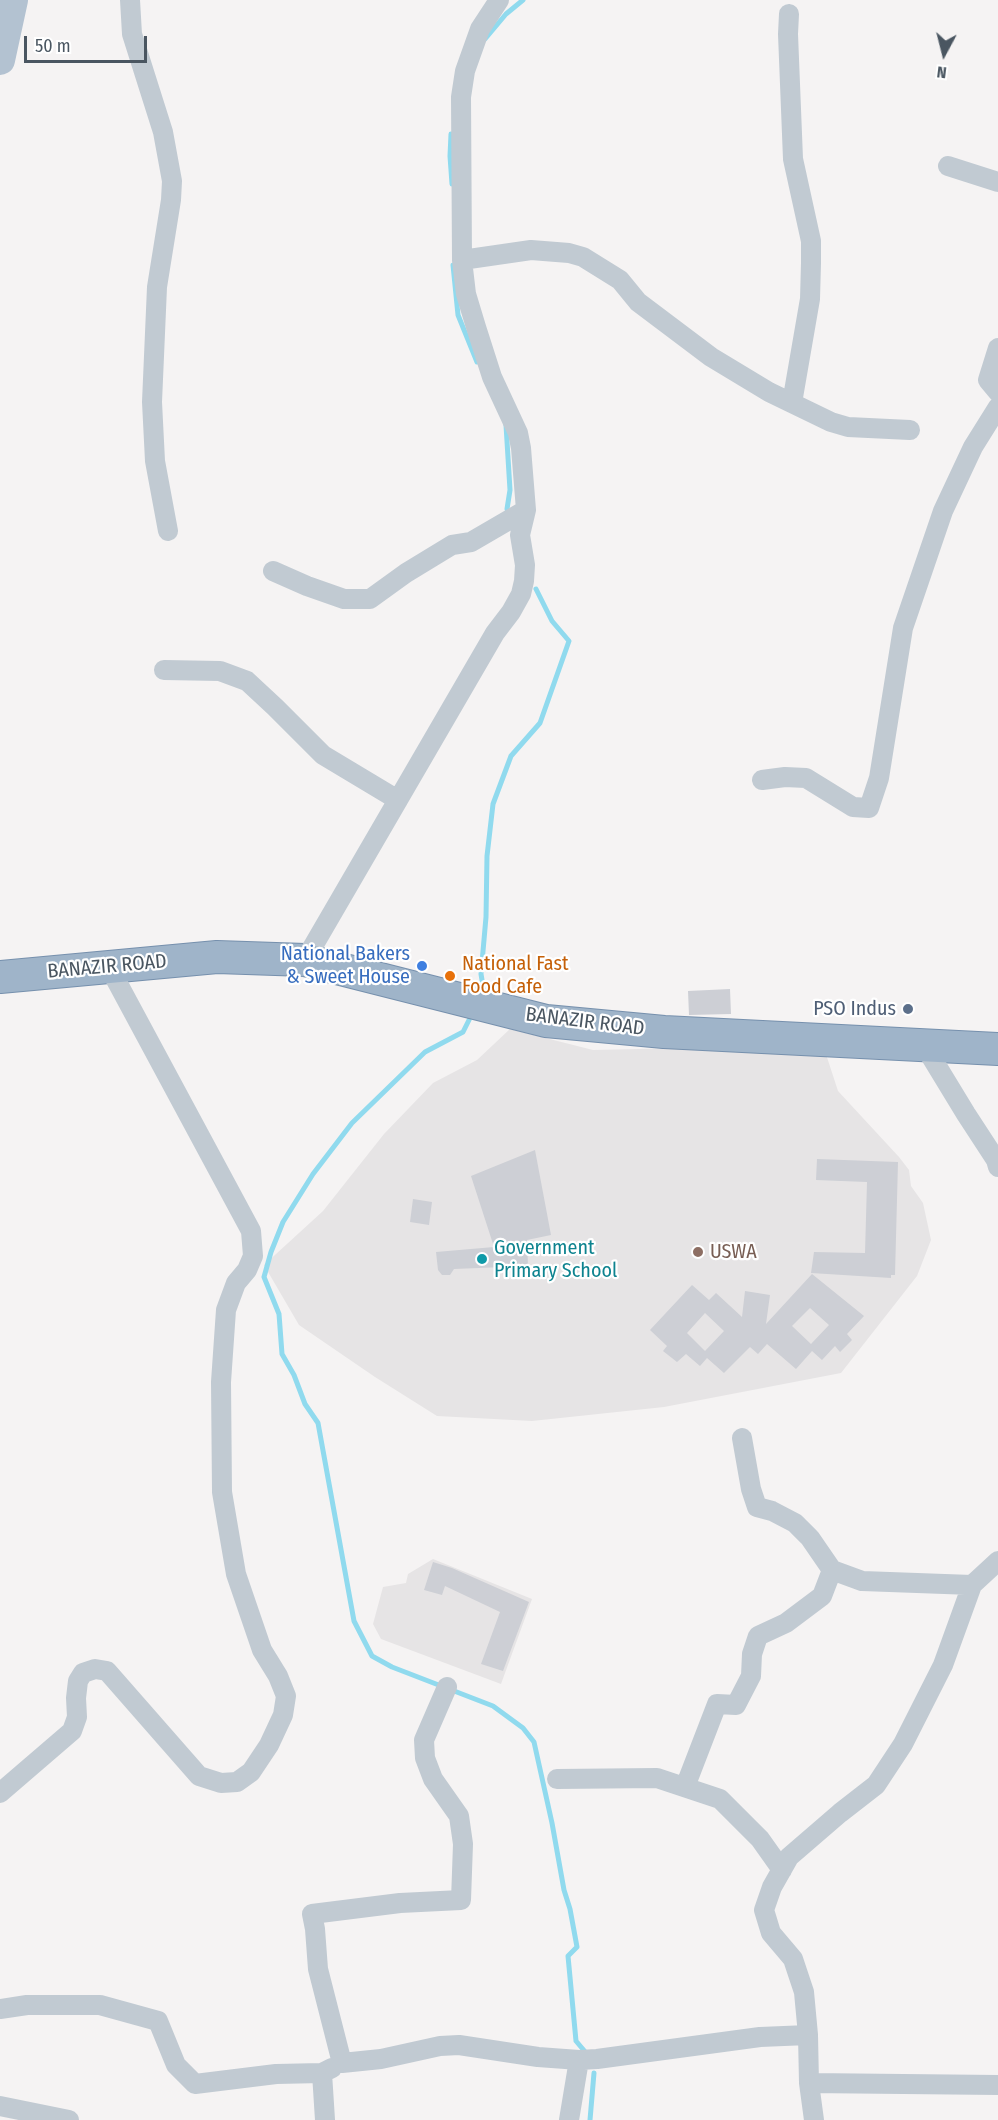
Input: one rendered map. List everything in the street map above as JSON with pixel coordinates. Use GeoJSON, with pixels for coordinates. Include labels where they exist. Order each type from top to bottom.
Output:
{"type":"FeatureCollection","features":[{"type":"Feature","properties":{"kind":"highway","name":"BANAZIR ROAD"},"geometry":{"type":"LineString","coordinates":[[0,977],[217,957],[304,960],[546,1021],[664,1032],[998,1048]]}},
{"type":"Feature","properties":{"kind":"main road"},"geometry":{"type":"LineString","coordinates":[[0,60],[13,0]]}},
{"type":"Feature","properties":{"kind":"street"},"geometry":{"type":"LineString","coordinates":[[130,0],[132,34],[163,132],[172,181],[157,287],[152,402],[155,461],[168,531]]}},
{"type":"Feature","properties":{"kind":"street"},"geometry":{"type":"LineString","coordinates":[[304,960],[495,633],[521,594],[525,565],[520,535],[526,510],[521,448],[518,432],[492,377],[476,327],[466,294],[462,260],[461,97],[465,71],[476,38],[499,0]]}},
{"type":"Feature","properties":{"kind":"street"},"geometry":{"type":"LineString","coordinates":[[789,14],[793,159],[811,241],[810,299],[792,403]]}},
{"type":"Feature","properties":{"kind":"street"},"geometry":{"type":"LineString","coordinates":[[948,166],[998,182]]}},
{"type":"Feature","properties":{"kind":"street"},"geometry":{"type":"LineString","coordinates":[[462,260],[531,250],[569,253],[583,257],[620,280],[638,302],[711,357],[769,392],[831,422],[848,427],[910,430]]}},
{"type":"Feature","properties":{"kind":"street"},"geometry":{"type":"LineString","coordinates":[[998,348],[988,380],[998,393]]}},
{"type":"Feature","properties":{"kind":"street"},"geometry":{"type":"LineString","coordinates":[[762,780],[785,777],[806,778],[854,807],[869,808],[879,778],[903,627],[943,511],[973,447],[998,407]]}},
{"type":"Feature","properties":{"kind":"street"},"geometry":{"type":"LineString","coordinates":[[273,571],[344,599],[370,599],[446,548],[471,542],[526,510]]}},
{"type":"Feature","properties":{"kind":"street"},"geometry":{"type":"LineString","coordinates":[[164,670],[220,671],[247,681],[323,755],[398,800]]}},
{"type":"Feature","properties":{"kind":"street"},"geometry":{"type":"LineString","coordinates":[[0,1793],[72,1731],[77,1717],[78,1682],[83,1672],[95,1669],[107,1671],[199,1776],[221,1783],[237,1782],[251,1772],[269,1745],[283,1715],[286,1696],[278,1676],[262,1650],[236,1574],[222,1492],[221,1382],[226,1310],[236,1283],[247,1270],[253,1256],[251,1231],[109,966]]}},
{"type":"Feature","properties":{"kind":"street"},"geometry":{"type":"LineString","coordinates":[[924,1045],[996,1160],[998,1167]]}},
{"type":"Feature","properties":{"kind":"street"},"geometry":{"type":"LineString","coordinates":[[742,1438],[757,1507],[772,1511],[795,1523],[810,1538],[832,1570],[862,1581],[972,1585]]}},
{"type":"Feature","properties":{"kind":"street"},"geometry":{"type":"LineString","coordinates":[[814,2120],[809,2083],[804,1992],[793,1959],[771,1933],[764,1910],[772,1887],[789,1857],[876,1785],[903,1744],[943,1665],[972,1585],[998,1561]]}},
{"type":"Feature","properties":{"kind":"street"},"geometry":{"type":"LineString","coordinates":[[685,1787],[717,1704],[736,1705],[751,1676],[752,1654],[758,1636],[786,1623],[822,1596],[832,1570]]}},
{"type":"Feature","properties":{"kind":"street"},"geometry":{"type":"LineString","coordinates":[[342,2063],[318,1969],[312,1914],[400,1903],[461,1900],[463,1844],[459,1816],[434,1779],[424,1758],[424,1740],[447,1687]]}},
{"type":"Feature","properties":{"kind":"street"},"geometry":{"type":"LineString","coordinates":[[557,1779],[657,1778],[720,1799],[760,1839],[782,1870]]}},
{"type":"Feature","properties":{"kind":"street"},"geometry":{"type":"LineString","coordinates":[[0,2009],[27,2005],[100,2005],[158,2021],[176,2065],[195,2084],[276,2074],[322,2073],[342,2063],[381,2059],[440,2046],[459,2045],[579,2060],[760,2037],[808,2035]]}},
{"type":"Feature","properties":{"kind":"street"},"geometry":{"type":"LineString","coordinates":[[569,2120],[579,2060]]}},
{"type":"Feature","properties":{"kind":"street"},"geometry":{"type":"LineString","coordinates":[[322,2073],[325,2120]]}},
{"type":"Feature","properties":{"kind":"street"},"geometry":{"type":"LineString","coordinates":[[809,2083],[998,2085]]}},
{"type":"Feature","properties":{"kind":"street"},"geometry":{"type":"LineString","coordinates":[[0,2106],[69,2120]]}},
{"type":"Feature","properties":{"kind":"shaded area"},"geometry":{"type":"Polygon","coordinates":[[[510,1029],[593,1050],[823,1045],[838,1091],[909,1170],[911,1186],[923,1203],[931,1240],[917,1276],[841,1373],[664,1407],[532,1421],[437,1416],[299,1325],[264,1265],[323,1211],[384,1134],[433,1083],[477,1060],[510,1029]]]}},
{"type":"Feature","properties":{"kind":"shaded area"},"geometry":{"type":"Polygon","coordinates":[[[433,1559],[532,1599],[501,1684],[381,1639],[373,1624],[383,1587],[406,1583],[408,1574],[433,1559]]]}},
{"type":"Feature","properties":{"kind":"building"},"geometry":{"type":"Polygon","coordinates":[[[730,989],[731,1014],[689,1015],[688,991],[730,989]]]}},
{"type":"Feature","properties":{"kind":"building"},"geometry":{"type":"Polygon","coordinates":[[[535,1150],[551,1235],[527,1240],[528,1266],[525,1272],[518,1274],[513,1267],[504,1267],[454,1269],[450,1275],[442,1275],[438,1270],[436,1252],[494,1247],[471,1176],[535,1150]]]}},
{"type":"Feature","properties":{"kind":"building"},"geometry":{"type":"Polygon","coordinates":[[[817,1159],[898,1162],[895,1275],[891,1275],[891,1278],[811,1273],[814,1252],[865,1253],[867,1182],[816,1180],[817,1159]]]}},
{"type":"Feature","properties":{"kind":"building"},"geometry":{"type":"Polygon","coordinates":[[[413,1199],[432,1202],[429,1225],[410,1222],[413,1199]]]}},
{"type":"Feature","properties":{"kind":"building"},"geometry":{"type":"Polygon","coordinates":[[[812,1274],[864,1316],[847,1334],[852,1340],[840,1352],[835,1346],[822,1360],[812,1351],[796,1369],[767,1344],[758,1354],[750,1347],[724,1373],[707,1358],[700,1366],[686,1354],[677,1362],[663,1351],[667,1346],[650,1330],[692,1285],[709,1300],[716,1293],[742,1317],[745,1291],[770,1295],[766,1324],[812,1274]],[[810,1308],[792,1326],[811,1344],[829,1325],[810,1308]],[[705,1313],[687,1333],[705,1351],[724,1331],[705,1313]]]}},
{"type":"Feature","properties":{"kind":"building"},"geometry":{"type":"Polygon","coordinates":[[[433,1562],[529,1602],[503,1671],[481,1664],[500,1612],[445,1586],[442,1595],[424,1590],[433,1562]]]}},
{"type":"Feature","properties":{"kind":"waterway"},"geometry":{"type":"LineString","coordinates":[[485,39],[506,14],[523,0]]}},
{"type":"Feature","properties":{"kind":"waterway"},"geometry":{"type":"LineString","coordinates":[[451,134],[452,184]]}},
{"type":"Feature","properties":{"kind":"waterway"},"geometry":{"type":"LineString","coordinates":[[453,265],[458,315],[477,362]]}},
{"type":"Feature","properties":{"kind":"waterway"},"geometry":{"type":"LineString","coordinates":[[506,425],[510,490],[507,509]]}},
{"type":"Feature","properties":{"kind":"waterway"},"geometry":{"type":"LineString","coordinates":[[484,992],[481,974],[486,917],[487,856],[493,804],[511,756],[540,723],[569,641],[552,621],[536,589]]}},
{"type":"Feature","properties":{"kind":"waterway"},"geometry":{"type":"LineString","coordinates":[[469,1020],[463,1032],[425,1052],[352,1123],[313,1174],[283,1222],[264,1277],[279,1314],[282,1354],[294,1375],[305,1404],[318,1423],[354,1621],[372,1656],[392,1667],[493,1706],[523,1728],[534,1742],[577,1947],[568,1956],[576,2041],[587,2054]]}},
{"type":"Feature","properties":{"kind":"waterway"},"geometry":{"type":"LineString","coordinates":[[590,2120],[594,2073]]}},
{"type":"Feature","properties":{"kind":"place","name":"National Bakers & Sweet House"},"geometry":{"type":"Point","coordinates":[422,966]}},
{"type":"Feature","properties":{"kind":"place","name":"National Fast Food Cafe"},"geometry":{"type":"Point","coordinates":[450,976]}},
{"type":"Feature","properties":{"kind":"place","name":"PSO Indus"},"geometry":{"type":"Point","coordinates":[908,1009]}},
{"type":"Feature","properties":{"kind":"place","name":"USWA"},"geometry":{"type":"Point","coordinates":[698,1252]}},
{"type":"Feature","properties":{"kind":"place","name":"Government Primary School"},"geometry":{"type":"Point","coordinates":[482,1259]}}]}
